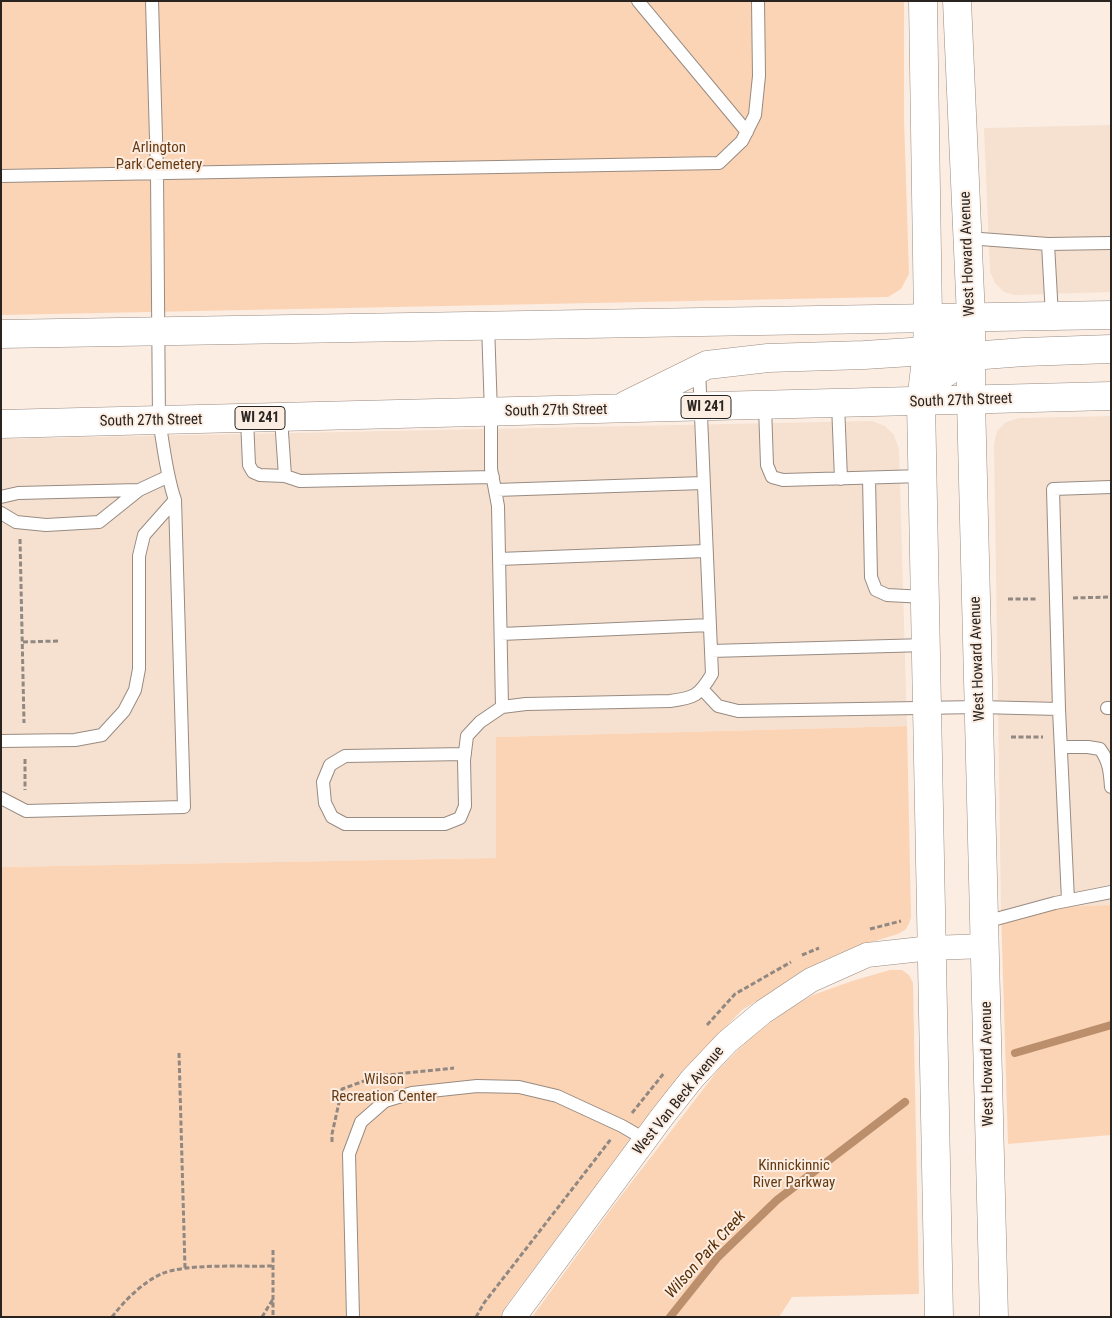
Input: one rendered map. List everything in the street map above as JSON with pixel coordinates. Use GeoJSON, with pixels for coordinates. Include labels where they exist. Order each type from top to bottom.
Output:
{"type":"FeatureCollection","features":[{"type":"Feature","properties":{"kind":"main road"},"geometry":{"type":"LineString","coordinates":[[923,1],[928,319],[927,352],[921,402],[938,1317]]}},
{"type":"Feature","properties":{"kind":"main road","name":"West Howard Avenue"},"geometry":{"type":"LineString","coordinates":[[957,1],[971,317],[971,400],[986,934],[994,1317]]}},
{"type":"Feature","properties":{"kind":"main road"},"geometry":{"type":"LineString","coordinates":[[1,334],[1111,315]]}},
{"type":"Feature","properties":{"kind":"main road"},"geometry":{"type":"LineString","coordinates":[[616,410],[707,365],[768,358],[864,356],[927,352],[961,332],[971,317]]}},
{"type":"Feature","properties":{"kind":"main road"},"geometry":{"type":"LineString","coordinates":[[921,402],[939,377],[971,356],[1111,349]]}},
{"type":"Feature","properties":{"kind":"main road","name":"South 27th Street"},"geometry":{"type":"LineString","coordinates":[[1,424],[700,408],[1111,396]]}},
{"type":"Feature","properties":{"kind":"street","name":"West Van Beck Avenue"},"geometry":{"type":"LineString","coordinates":[[514,1317],[692,1079],[727,1042],[763,1012],[811,980],[867,956],[931,948],[986,934]]}},
{"type":"Feature","properties":{"kind":"lane"},"geometry":{"type":"LineString","coordinates":[[1,798],[26,811],[184,807],[175,500],[167,477],[166,455],[159,421],[157,173],[152,1]]}},
{"type":"Feature","properties":{"kind":"lane"},"geometry":{"type":"LineString","coordinates":[[638,1],[747,132]]}},
{"type":"Feature","properties":{"kind":"lane"},"geometry":{"type":"LineString","coordinates":[[1,176],[719,163],[742,141],[756,115],[759,76],[758,1]]}},
{"type":"Feature","properties":{"kind":"lane"},"geometry":{"type":"LineString","coordinates":[[968,238],[1048,244],[1111,243]]}},
{"type":"Feature","properties":{"kind":"lane"},"geometry":{"type":"LineString","coordinates":[[1048,244],[1052,316]]}},
{"type":"Feature","properties":{"kind":"lane"},"geometry":{"type":"LineString","coordinates":[[488,325],[491,469],[498,506],[502,707]]}},
{"type":"Feature","properties":{"kind":"lane"},"geometry":{"type":"LineString","coordinates":[[465,754],[345,756],[330,766],[323,782],[325,803],[332,818],[345,824],[445,824],[460,818],[465,806],[467,736],[480,722],[502,707],[526,704],[670,701],[688,698],[703,690],[712,674],[699,370]]}},
{"type":"Feature","properties":{"kind":"lane"},"geometry":{"type":"LineString","coordinates":[[838,404],[841,479]]}},
{"type":"Feature","properties":{"kind":"lane"},"geometry":{"type":"LineString","coordinates":[[765,406],[767,465],[772,477],[783,480],[923,476]]}},
{"type":"Feature","properties":{"kind":"lane"},"geometry":{"type":"LineString","coordinates":[[281,418],[285,476]]}},
{"type":"Feature","properties":{"kind":"lane"},"geometry":{"type":"LineString","coordinates":[[248,419],[249,465],[253,472],[260,475],[285,476],[300,481],[493,477]]}},
{"type":"Feature","properties":{"kind":"lane"},"geometry":{"type":"LineString","coordinates":[[1,513],[16,522],[46,525],[99,522],[139,490],[167,477]]}},
{"type":"Feature","properties":{"kind":"lane"},"geometry":{"type":"LineString","coordinates":[[869,478],[871,577],[876,590],[887,595],[925,597]]}},
{"type":"Feature","properties":{"kind":"lane"},"geometry":{"type":"LineString","coordinates":[[496,490],[704,483]]}},
{"type":"Feature","properties":{"kind":"lane"},"geometry":{"type":"LineString","coordinates":[[1068,900],[1060,747],[1053,489],[1111,487]]}},
{"type":"Feature","properties":{"kind":"lane"},"geometry":{"type":"LineString","coordinates":[[1,497],[18,493],[139,490]]}},
{"type":"Feature","properties":{"kind":"lane"},"geometry":{"type":"LineString","coordinates":[[1,741],[75,740],[102,735],[124,711],[135,690],[140,669],[139,556],[144,536],[175,500]]}},
{"type":"Feature","properties":{"kind":"lane"},"geometry":{"type":"LineString","coordinates":[[499,559],[706,551]]}},
{"type":"Feature","properties":{"kind":"lane"},"geometry":{"type":"LineString","coordinates":[[501,634],[710,625]]}},
{"type":"Feature","properties":{"kind":"lane"},"geometry":{"type":"LineString","coordinates":[[710,650],[926,645]]}},
{"type":"Feature","properties":{"kind":"lane"},"geometry":{"type":"LineString","coordinates":[[703,690],[718,706],[738,711],[980,707],[1059,709]]}},
{"type":"Feature","properties":{"kind":"lane"},"geometry":{"type":"LineString","coordinates":[[1060,747],[1100,749],[1110,769],[1111,787]]}},
{"type":"Feature","properties":{"kind":"lane"},"geometry":{"type":"LineString","coordinates":[[986,934],[1068,900],[1111,892]]}},
{"type":"Feature","properties":{"kind":"lane"},"geometry":{"type":"LineString","coordinates":[[353,1317],[349,1154],[361,1122],[385,1101],[412,1093],[476,1086],[519,1087],[557,1096],[622,1126],[646,1140]]}},
{"type":"Feature","properties":{"kind":"path"},"geometry":{"type":"LineString","coordinates":[[20,538],[26,811]]}},
{"type":"Feature","properties":{"kind":"path"},"geometry":{"type":"LineString","coordinates":[[23,642],[58,641]]}},
{"type":"Feature","properties":{"kind":"path"},"geometry":{"type":"LineString","coordinates":[[179,1052],[184,1268]]}},
{"type":"Feature","properties":{"kind":"path"},"geometry":{"type":"LineString","coordinates":[[332,1143],[332,1134],[342,1089],[378,1076],[456,1068]]}},
{"type":"Feature","properties":{"kind":"path"},"geometry":{"type":"LineString","coordinates":[[272,1250],[273,1317]]}},
{"type":"Feature","properties":{"kind":"path"},"geometry":{"type":"LineString","coordinates":[[112,1317],[138,1290],[161,1274],[184,1268],[272,1266]]}},
{"type":"Feature","properties":{"kind":"path"},"geometry":{"type":"LineString","coordinates":[[262,1317],[273,1298]]}},
{"type":"Feature","properties":{"kind":"shaded area"},"geometry":{"type":"Polygon","coordinates":[[[1111,125],[1111,292],[1015,295],[1004,292],[995,283],[990,272],[984,128],[1111,125]]]}},
{"type":"Feature","properties":{"kind":"shaded area"},"geometry":{"type":"Polygon","coordinates":[[[1111,416],[1111,905],[1001,909],[994,444],[997,431],[1006,422],[1019,418],[1111,416]]]}},
{"type":"Feature","properties":{"kind":"shaded area"},"geometry":{"type":"Polygon","coordinates":[[[872,421],[885,426],[894,435],[899,449],[907,726],[496,737],[497,858],[1,867],[1,439],[872,421]]]}},
{"type":"Feature","properties":{"kind":"green space","name":"Arlington Park Cemetery"},"geometry":{"type":"Polygon","coordinates":[[[1,1],[904,1],[904,119],[909,274],[901,289],[888,297],[1,315],[1,1]]]}},
{"type":"Feature","properties":{"kind":"green space","name":"Wilson Recreation Center"},"geometry":{"type":"Polygon","coordinates":[[[907,726],[911,917],[905,930],[828,959],[742,1010],[684,1070],[506,1306],[507,1317],[1,1317],[1,867],[496,858],[496,737],[907,726]]]}},
{"type":"Feature","properties":{"kind":"green space"},"geometry":{"type":"Polygon","coordinates":[[[1111,905],[1111,1135],[1008,1144],[1001,909],[1111,905]]]}},
{"type":"Feature","properties":{"kind":"green space","name":"Kinnickinnic River Parkway"},"geometry":{"type":"Polygon","coordinates":[[[890,970],[902,970],[909,975],[913,983],[919,1294],[792,1297],[779,1317],[532,1317],[614,1205],[718,1070],[748,1040],[788,1009],[813,995],[890,970]]]}},
{"type":"Feature","properties":{"kind":"waterway","name":"Wilson Park Creek"},"geometry":{"type":"LineString","coordinates":[[1015,1053],[1111,1025]]}},
{"type":"Feature","properties":{"kind":"waterway","name":"Wilson Park Creek"},"geometry":{"type":"LineString","coordinates":[[670,1317],[718,1257],[777,1200],[905,1102]]}}]}
